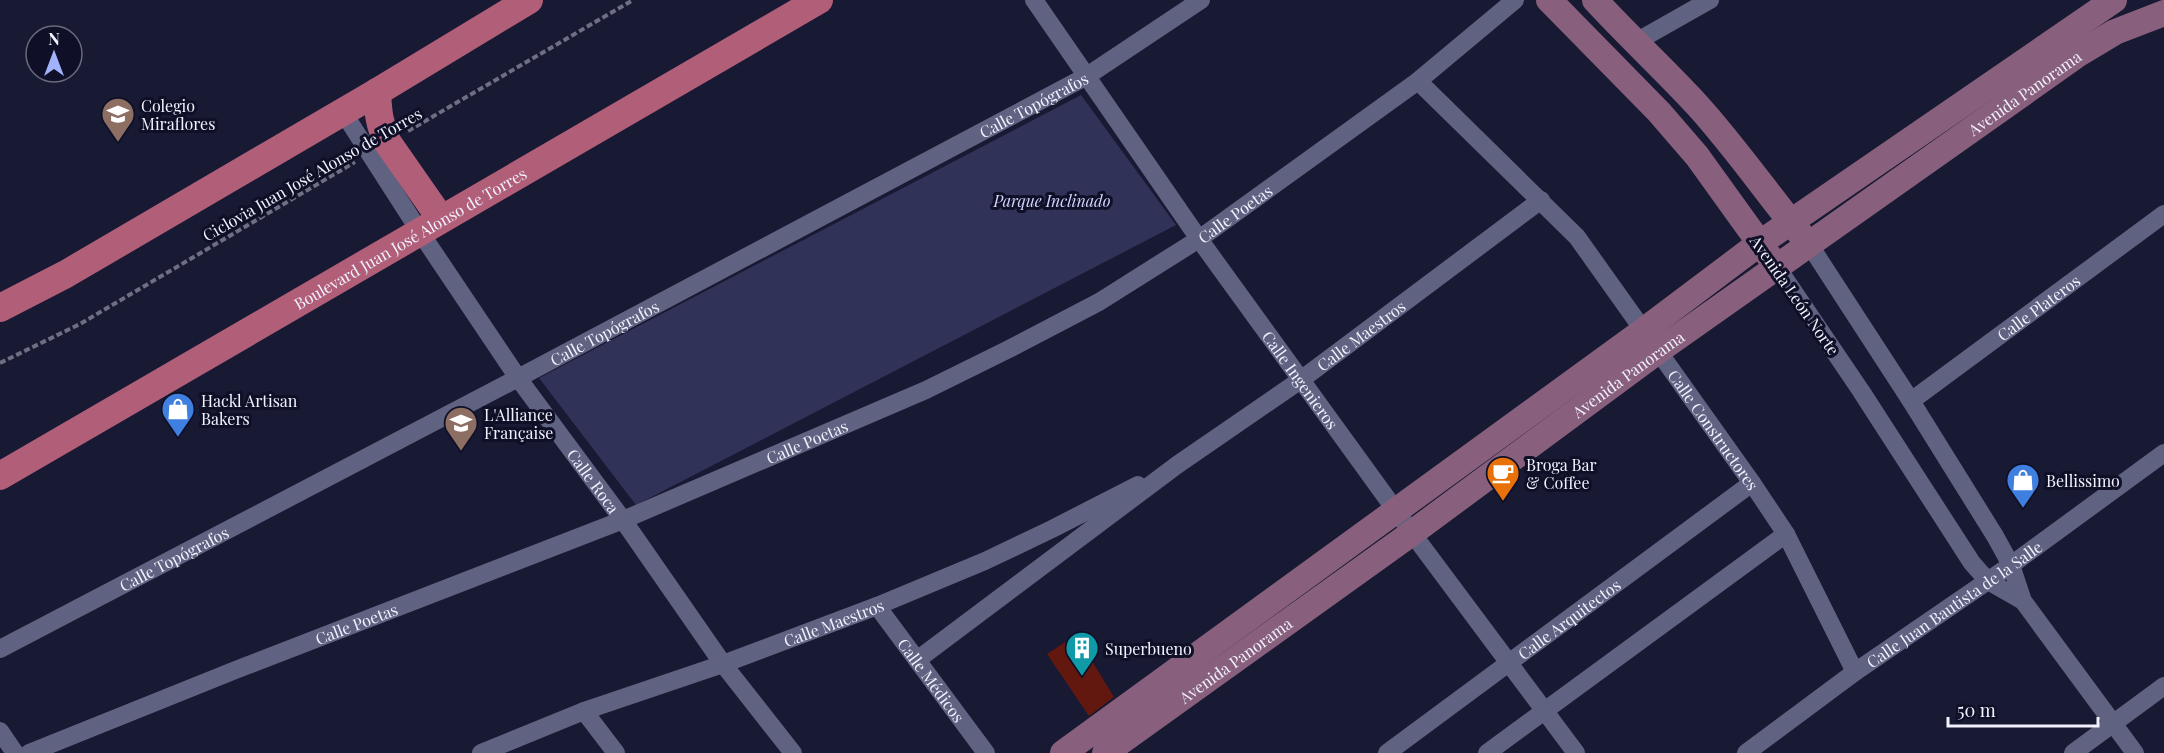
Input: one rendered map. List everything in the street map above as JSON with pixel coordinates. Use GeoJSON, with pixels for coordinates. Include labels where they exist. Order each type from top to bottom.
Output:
{"type":"FeatureCollection","features":[{"type":"Feature","properties":{"kind":"main road"},"geometry":{"type":"LineString","coordinates":[[0,308],[66,274],[529,0]]}},
{"type":"Feature","properties":{"kind":"main road","name":"Boulevard Juan José Alonso de Torres"},"geometry":{"type":"LineString","coordinates":[[0,476],[819,0]]}},
{"type":"Feature","properties":{"kind":"main road"},"geometry":{"type":"LineString","coordinates":[[377,92],[378,148],[430,225]]}},
{"type":"Feature","properties":{"kind":"street","name":"Calle Ingenieros"},"geometry":{"type":"LineString","coordinates":[[1034,0],[1199,239],[1412,533],[1576,753]]}},
{"type":"Feature","properties":{"kind":"street","name":"Calle Topógrafos"},"geometry":{"type":"LineString","coordinates":[[0,649],[518,378],[1087,76],[1201,0]]}},
{"type":"Feature","properties":{"kind":"street","name":"Calle Poetas"},"geometry":{"type":"LineString","coordinates":[[29,753],[238,669],[623,520],[926,390],[1099,302],[1199,239],[1418,81],[1515,0]]}},
{"type":"Feature","properties":{"kind":"street","name":"Avenida León Norte"},"geometry":{"type":"LineString","coordinates":[[1549,0],[1697,156],[1777,267],[1861,391],[1972,563],[1988,581],[2024,601]]}},
{"type":"Feature","properties":{"kind":"street","name":"Avenida León Norte"},"geometry":{"type":"LineString","coordinates":[[1595,0],[1697,106],[1809,244],[1995,536],[2011,566],[2024,601],[2135,753]]}},
{"type":"Feature","properties":{"kind":"street"},"geometry":{"type":"LineString","coordinates":[[1634,43],[1710,0]]}},
{"type":"Feature","properties":{"kind":"street","name":"Avenida Panorama"},"geometry":{"type":"LineString","coordinates":[[1063,753],[1760,243],[2114,0]]}},
{"type":"Feature","properties":{"kind":"street","name":"Avenida Panorama"},"geometry":{"type":"LineString","coordinates":[[1106,753],[1412,533],[1658,351],[2080,53],[2115,32],[2164,13]]}},
{"type":"Feature","properties":{"kind":"street","name":"Calle Constructores"},"geometry":{"type":"LineString","coordinates":[[1418,81],[1577,237],[1786,534],[1855,672]]}},
{"type":"Feature","properties":{"kind":"street"},"geometry":{"type":"LineString","coordinates":[[343,112],[378,148]]}},
{"type":"Feature","properties":{"kind":"street","name":"Calle Maestros"},"geometry":{"type":"LineString","coordinates":[[917,660],[1177,465],[1302,379],[1541,200]]}},
{"type":"Feature","properties":{"kind":"street","name":"Calle Plateros"},"geometry":{"type":"LineString","coordinates":[[1911,401],[2164,214]]}},
{"type":"Feature","properties":{"kind":"street","name":"Calle Roca"},"geometry":{"type":"LineString","coordinates":[[430,225],[518,378],[623,520],[723,664],[793,753]]}},
{"type":"Feature","properties":{"kind":"street","name":"Calle Juan Bautista de la Salle"},"geometry":{"type":"LineString","coordinates":[[1746,753],[1855,672],[2011,566],[2164,453]]}},
{"type":"Feature","properties":{"kind":"street","name":"Calle Maestros"},"geometry":{"type":"LineString","coordinates":[[482,753],[584,711],[723,664],[877,606],[985,561],[1177,465]]}},
{"type":"Feature","properties":{"kind":"street","name":"Calle Arquitectos"},"geometry":{"type":"LineString","coordinates":[[1387,753],[1752,483]]}},
{"type":"Feature","properties":{"kind":"street"},"geometry":{"type":"LineString","coordinates":[[1487,753],[1786,534]]}},
{"type":"Feature","properties":{"kind":"street","name":"Calle Médicos"},"geometry":{"type":"LineString","coordinates":[[877,606],[986,753]]}},
{"type":"Feature","properties":{"kind":"street"},"geometry":{"type":"LineString","coordinates":[[2073,753],[2164,686]]}},
{"type":"Feature","properties":{"kind":"street"},"geometry":{"type":"LineString","coordinates":[[584,711],[616,753]]}},
{"type":"Feature","properties":{"kind":"street"},"geometry":{"type":"LineString","coordinates":[[0,731],[15,753]]}},
{"type":"Feature","properties":{"kind":"path","name":"Ciclovia Juan José Alonso de Torres"},"geometry":{"type":"LineString","coordinates":[[0,363],[80,324],[633,0]]}},
{"type":"Feature","properties":{"kind":"green space","name":"Parque Inclinado"},"geometry":{"type":"Polygon","coordinates":[[[1081,95],[1176,225],[636,505],[539,378],[1081,95]]]}},
{"type":"Feature","properties":{"kind":"building","name":"Superbueno"},"geometry":{"type":"Polygon","coordinates":[[[1076,635],[1114,697],[1089,716],[1047,654],[1076,635]]]}},
{"type":"Feature","properties":{"kind":"place","name":"Colegio Miraflores"},"geometry":{"type":"Point","coordinates":[118,143]}},
{"type":"Feature","properties":{"kind":"place","name":"Hackl Artisan Bakers"},"geometry":{"type":"Point","coordinates":[178,438]}},
{"type":"Feature","properties":{"kind":"place","name":"L'Alliance Française"},"geometry":{"type":"Point","coordinates":[461,452]}},
{"type":"Feature","properties":{"kind":"place","name":"Broga Bar & Coffee"},"geometry":{"type":"Point","coordinates":[1503,502]}},
{"type":"Feature","properties":{"kind":"place","name":"Bellissimo"},"geometry":{"type":"Point","coordinates":[2023,509]}},
{"type":"Feature","properties":{"kind":"place","name":"Superbueno"},"geometry":{"type":"Point","coordinates":[1082,677]}}]}
